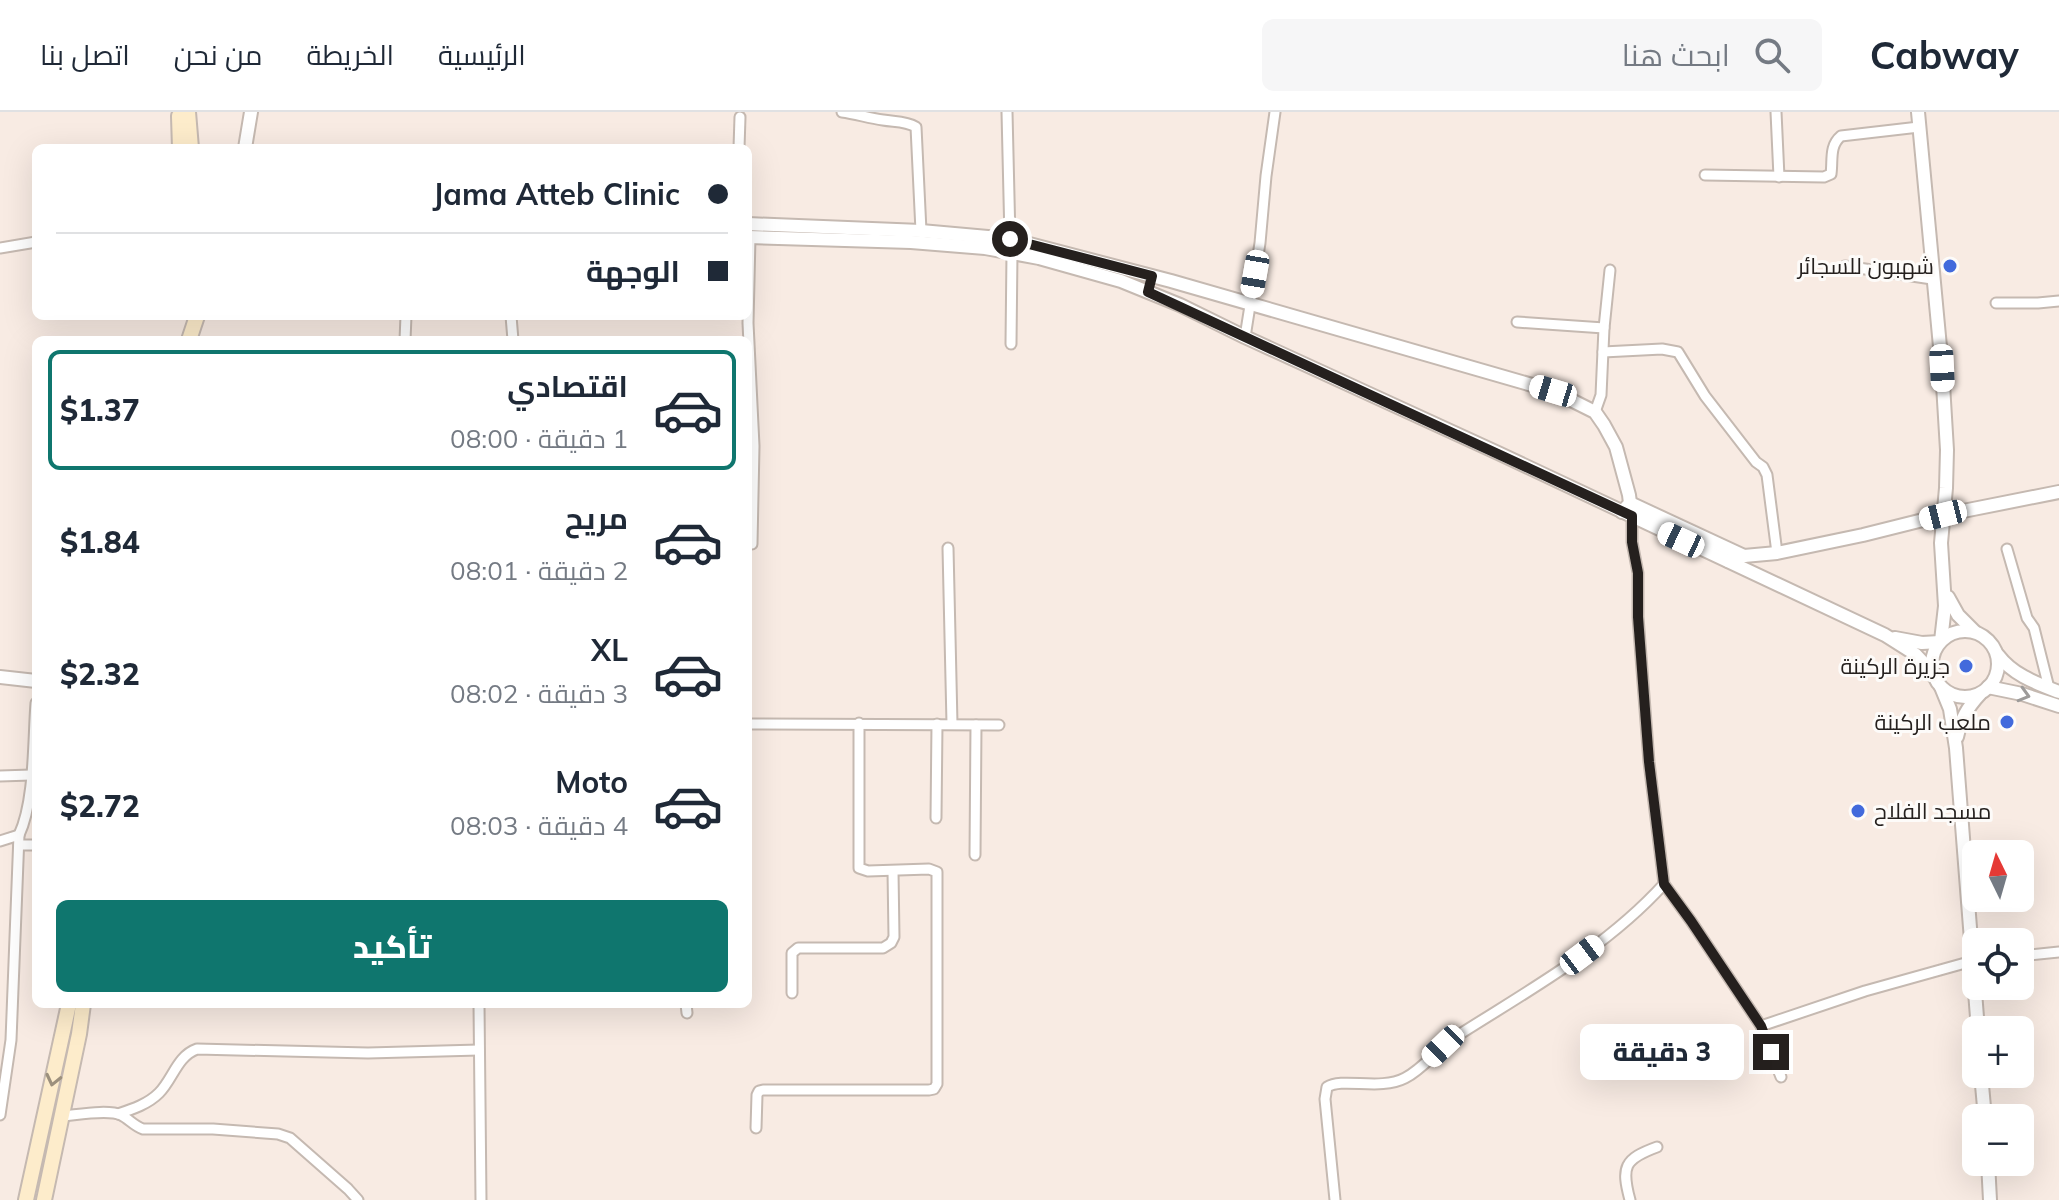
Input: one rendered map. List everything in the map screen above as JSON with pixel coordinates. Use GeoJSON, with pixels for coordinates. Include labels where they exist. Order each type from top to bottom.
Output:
{"type":"FeatureCollection","features":[{"type":"Feature","properties":{"kind":"main road"},"geometry":{"type":"LineString","coordinates":[[179,112],[180,144]]}},
{"type":"Feature","properties":{"kind":"main road"},"geometry":{"type":"LineString","coordinates":[[188,112],[191,144]]}},
{"type":"Feature","properties":{"kind":"main road"},"geometry":{"type":"LineString","coordinates":[[26,1200],[68,1008]]}},
{"type":"Feature","properties":{"kind":"main road"},"geometry":{"type":"LineString","coordinates":[[47,1200],[50,1169],[82,1008]]}},
{"type":"Feature","properties":{"kind":"street"},"geometry":{"type":"LineString","coordinates":[[246,144],[251,112]]}},
{"type":"Feature","properties":{"kind":"street"},"geometry":{"type":"LineString","coordinates":[[842,112],[907,122],[916,127],[921,231]]}},
{"type":"Feature","properties":{"kind":"street"},"geometry":{"type":"LineString","coordinates":[[1007,112],[1011,344]]}},
{"type":"Feature","properties":{"kind":"street"},"geometry":{"type":"LineString","coordinates":[[1245,337],[1260,243],[1275,112]]}},
{"type":"Feature","properties":{"kind":"street"},"geometry":{"type":"LineString","coordinates":[[1776,112],[1779,177]]}},
{"type":"Feature","properties":{"kind":"street"},"geometry":{"type":"LineString","coordinates":[[1918,112],[1947,450],[1941,543],[1945,609],[1940,641],[1932,656],[1933,673]]}},
{"type":"Feature","properties":{"kind":"street"},"geometry":{"type":"LineString","coordinates":[[739,144],[740,117]]}},
{"type":"Feature","properties":{"kind":"street"},"geometry":{"type":"LineString","coordinates":[[1705,175],[1828,176],[1832,171],[1833,147],[1846,135],[1919,127]]}},
{"type":"Feature","properties":{"kind":"street"},"geometry":{"type":"LineString","coordinates":[[752,233],[921,231],[1011,246],[1152,276],[1553,391],[1595,412],[1612,438],[1621,462],[1638,573],[1638,617],[1649,762],[1664,884],[1761,1026],[1781,1077]]}},
{"type":"Feature","properties":{"kind":"street"},"geometry":{"type":"LineString","coordinates":[[752,233],[985,248],[1011,246],[1096,273],[1148,292],[1628,510],[1744,556]]}},
{"type":"Feature","properties":{"kind":"street"},"geometry":{"type":"LineString","coordinates":[[0,248],[32,243]]}},
{"type":"Feature","properties":{"kind":"street"},"geometry":{"type":"LineString","coordinates":[[1845,266],[1932,279]]}},
{"type":"Feature","properties":{"kind":"street"},"geometry":{"type":"LineString","coordinates":[[1595,412],[1601,395],[1610,270]]}},
{"type":"Feature","properties":{"kind":"street"},"geometry":{"type":"LineString","coordinates":[[1148,292],[1152,276]]}},
{"type":"Feature","properties":{"kind":"street"},"geometry":{"type":"LineString","coordinates":[[1996,303],[2059,301]]}},
{"type":"Feature","properties":{"kind":"street"},"geometry":{"type":"LineString","coordinates":[[1517,322],[1604,328]]}},
{"type":"Feature","properties":{"kind":"street"},"geometry":{"type":"LineString","coordinates":[[1603,352],[1662,349],[1678,352],[1705,396],[1767,475],[1777,553]]}},
{"type":"Feature","properties":{"kind":"street"},"geometry":{"type":"LineString","coordinates":[[752,405],[752,544]]}},
{"type":"Feature","properties":{"kind":"street"},"geometry":{"type":"LineString","coordinates":[[1728,561],[2059,492]]}},
{"type":"Feature","properties":{"kind":"street"},"geometry":{"type":"LineString","coordinates":[[1628,510],[1885,635],[1915,654],[1933,673],[1950,709],[1956,748],[1971,928]]}},
{"type":"Feature","properties":{"kind":"street"},"geometry":{"type":"LineString","coordinates":[[948,548],[952,724]]}},
{"type":"Feature","properties":{"kind":"street"},"geometry":{"type":"LineString","coordinates":[[2007,549],[2027,618],[2034,628],[2054,690]]}},
{"type":"Feature","properties":{"kind":"street"},"geometry":{"type":"LineString","coordinates":[[1944,586],[1953,608],[1963,621],[1991,643],[2011,670],[2054,690]]}},
{"type":"Feature","properties":{"kind":"street"},"geometry":{"type":"LineString","coordinates":[[1885,635],[1922,643],[1940,641],[1956,631],[1975,632]]}},
{"type":"Feature","properties":{"kind":"street"},"geometry":{"type":"LineString","coordinates":[[1956,748],[1960,723],[1966,710],[1992,683],[1997,672],[1996,652]]}},
{"type":"Feature","properties":{"kind":"street"},"geometry":{"type":"LineString","coordinates":[[0,677],[32,681]]}},
{"type":"Feature","properties":{"kind":"street"},"geometry":{"type":"LineString","coordinates":[[1941,687],[1961,697],[1972,696],[1985,689],[2022,694],[2059,706]]}},
{"type":"Feature","properties":{"kind":"street"},"geometry":{"type":"LineString","coordinates":[[756,1128],[757,1095],[763,1090],[929,1090],[937,1084],[937,872],[929,869],[862,870],[858,864],[859,723]]}},
{"type":"Feature","properties":{"kind":"street"},"geometry":{"type":"LineString","coordinates":[[752,724],[999,725]]}},
{"type":"Feature","properties":{"kind":"street"},"geometry":{"type":"LineString","coordinates":[[936,818],[937,724]]}},
{"type":"Feature","properties":{"kind":"street"},"geometry":{"type":"LineString","coordinates":[[975,855],[976,725]]}},
{"type":"Feature","properties":{"kind":"street"},"geometry":{"type":"LineString","coordinates":[[0,1115],[11,1040],[19,840],[26,818],[32,761]]}},
{"type":"Feature","properties":{"kind":"street"},"geometry":{"type":"LineString","coordinates":[[0,776],[31,775]]}},
{"type":"Feature","properties":{"kind":"street"},"geometry":{"type":"LineString","coordinates":[[0,841],[19,840],[32,844]]}},
{"type":"Feature","properties":{"kind":"street"},"geometry":{"type":"LineString","coordinates":[[792,993],[792,953],[798,948],[883,948],[891,943],[894,937],[893,871]]}},
{"type":"Feature","properties":{"kind":"street"},"geometry":{"type":"LineString","coordinates":[[1335,1200],[1325,1099],[1327,1087],[1337,1082],[1384,1084],[1406,1078],[1454,1037],[1505,1007],[1601,941],[1646,904],[1664,884]]}},
{"type":"Feature","properties":{"kind":"street"},"geometry":{"type":"LineString","coordinates":[[2034,955],[2059,952]]}},
{"type":"Feature","properties":{"kind":"street"},"geometry":{"type":"LineString","coordinates":[[1761,1026],[1865,991],[1962,963]]}},
{"type":"Feature","properties":{"kind":"street"},"geometry":{"type":"LineString","coordinates":[[479,1008],[481,1200]]}},
{"type":"Feature","properties":{"kind":"street"},"geometry":{"type":"LineString","coordinates":[[0,1042],[11,1040]]}},
{"type":"Feature","properties":{"kind":"street"},"geometry":{"type":"LineString","coordinates":[[61,1116],[118,1114],[148,1102],[166,1086],[185,1055],[197,1049],[368,1053],[479,1050]]}},
{"type":"Feature","properties":{"kind":"street"},"geometry":{"type":"LineString","coordinates":[[118,1114],[143,1129],[251,1131],[290,1138],[358,1200]]}},
{"type":"Feature","properties":{"kind":"street"},"geometry":{"type":"LineString","coordinates":[[1630,1200],[1625,1180],[1627,1165],[1638,1154],[1657,1147]]}},
{"type":"Feature","properties":{"kind":"street"},"geometry":{"type":"LineString","coordinates":[[1989,1176],[1990,1200]]}},
{"type":"Feature","properties":{"kind":"place","name":"شهبون للسجائر"},"geometry":{"type":"Point","coordinates":[1950,266]}},
{"type":"Feature","properties":{"kind":"place","name":"جزيرة الركينة"},"geometry":{"type":"Point","coordinates":[1966,666]}},
{"type":"Feature","properties":{"kind":"place","name":"ملعب الركينة"},"geometry":{"type":"Point","coordinates":[2007,722]}},
{"type":"Feature","properties":{"kind":"place","name":"مسجد الفلاح"},"geometry":{"type":"Point","coordinates":[1858,811]}},
{"type":"Feature","properties":{"kind":"route"},"geometry":{"type":"LineString","coordinates":[[1010,239],[1152,276],[1148,292],[1632,516],[1649,762],[1664,884],[1761,1026],[1771,1052]]}}]}
